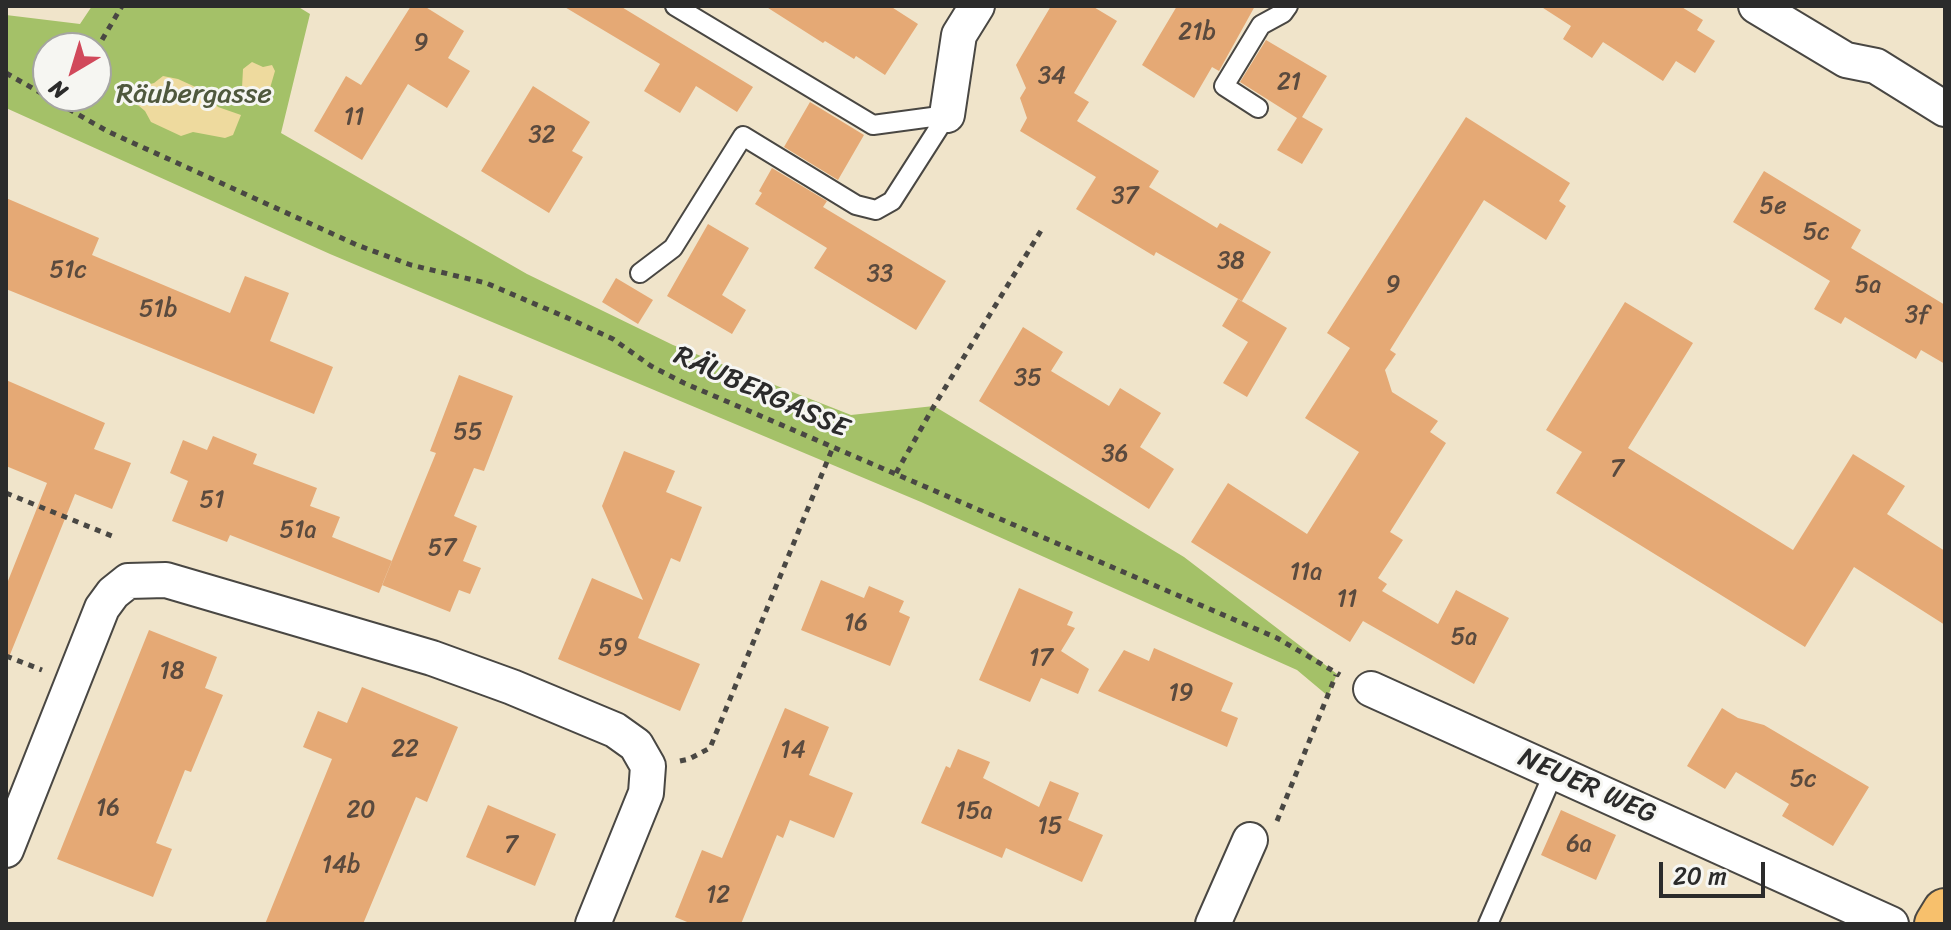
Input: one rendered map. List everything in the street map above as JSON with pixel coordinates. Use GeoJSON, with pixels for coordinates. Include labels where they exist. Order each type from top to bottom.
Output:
{"type":"FeatureCollection","features":[{"type":"Feature","properties":{"kind":"main road"},"geometry":{"type":"LineString","coordinates":[[1937,924],[1945,911]]}},
{"type":"Feature","properties":{"kind":"street"},"geometry":{"type":"LineString","coordinates":[[947,115],[959,35],[977,6]]}},
{"type":"Feature","properties":{"kind":"street"},"geometry":{"type":"LineString","coordinates":[[1756,6],[1846,60],[1876,66],[1945,109]]}},
{"type":"Feature","properties":{"kind":"street"},"geometry":{"type":"LineString","coordinates":[[6,850],[102,608],[113,593],[128,581],[166,580],[432,658],[615,730],[636,745],[648,766],[646,793],[593,924]]}},
{"type":"Feature","properties":{"kind":"street","name":"NEUER WEG"},"geometry":{"type":"LineString","coordinates":[[1371,689],[1891,924]]}},
{"type":"Feature","properties":{"kind":"street"},"geometry":{"type":"LineString","coordinates":[[1213,924],[1250,840]]}},
{"type":"Feature","properties":{"kind":"lane"},"geometry":{"type":"LineString","coordinates":[[675,6],[873,125],[947,115]]}},
{"type":"Feature","properties":{"kind":"lane"},"geometry":{"type":"LineString","coordinates":[[1258,108],[1224,86],[1261,25],[1283,13],[1288,6]]}},
{"type":"Feature","properties":{"kind":"lane"},"geometry":{"type":"LineString","coordinates":[[640,273],[673,248],[743,136],[856,205],[876,210],[892,201],[947,115]]}},
{"type":"Feature","properties":{"kind":"lane"},"geometry":{"type":"LineString","coordinates":[[1488,924],[1554,772]]}},
{"type":"Feature","properties":{"kind":"path"},"geometry":{"type":"LineString","coordinates":[[107,32],[122,6]]}},
{"type":"Feature","properties":{"kind":"path","name":"RÄUBERGASSE"},"geometry":{"type":"LineString","coordinates":[[6,73],[32,88]]}},
{"type":"Feature","properties":{"kind":"path","name":"RÄUBERGASSE"},"geometry":{"type":"LineString","coordinates":[[73,112],[107,131],[357,245],[411,265],[486,283],[570,319],[613,339],[651,366],[684,383],[1277,638],[1337,674],[1371,689]]}},
{"type":"Feature","properties":{"kind":"path"},"geometry":{"type":"LineString","coordinates":[[896,473],[1042,229]]}},
{"type":"Feature","properties":{"kind":"path"},"geometry":{"type":"LineString","coordinates":[[648,766],[689,759],[710,748],[833,447]]}},
{"type":"Feature","properties":{"kind":"path"},"geometry":{"type":"LineString","coordinates":[[6,493],[117,538]]}},
{"type":"Feature","properties":{"kind":"path"},"geometry":{"type":"LineString","coordinates":[[1250,840],[1267,845],[1337,674]]}},
{"type":"Feature","properties":{"kind":"green space","name":"Räubergasse"},"geometry":{"type":"Polygon","coordinates":[[[92,6],[297,6],[310,14],[281,133],[527,274],[673,345],[851,415],[934,406],[1184,557],[1337,674],[1328,696],[1297,670],[921,502],[330,254],[6,108],[6,15],[80,24],[92,6]]]}},
{"type":"Feature","properties":{"kind":"sand"},"geometry":{"type":"Polygon","coordinates":[[[252,62],[263,67],[272,65],[275,71],[268,95],[257,103],[248,98],[242,88],[243,69],[252,62]]]}},
{"type":"Feature","properties":{"kind":"sand"},"geometry":{"type":"Polygon","coordinates":[[[163,76],[202,90],[218,107],[241,115],[233,135],[225,138],[193,132],[181,136],[151,122],[145,111],[132,100],[140,87],[154,83],[163,76]]]}},
{"type":"Feature","properties":{"kind":"building"},"geometry":{"type":"Polygon","coordinates":[[[411,6],[424,6],[464,31],[448,58],[470,71],[447,108],[408,84],[362,160],[314,131],[346,76],[361,85],[411,6]]]}},
{"type":"Feature","properties":{"kind":"building"},"geometry":{"type":"Polygon","coordinates":[[[563,6],[620,6],[753,87],[737,112],[696,86],[680,113],[644,91],[660,64],[563,6]]]}},
{"type":"Feature","properties":{"kind":"building"},"geometry":{"type":"Polygon","coordinates":[[[765,6],[890,6],[918,24],[885,75],[856,56],[854,59],[825,41],[823,43],[765,6]]]}},
{"type":"Feature","properties":{"kind":"building"},"geometry":{"type":"Polygon","coordinates":[[[1051,6],[1092,6],[1117,21],[1074,93],[1089,102],[1077,121],[1159,171],[1149,187],[1217,228],[1220,223],[1271,252],[1242,301],[1156,252],[1154,256],[1076,209],[1096,177],[1020,131],[1027,118],[1020,98],[1026,88],[1016,65],[1051,6]]]}},
{"type":"Feature","properties":{"kind":"building"},"geometry":{"type":"Polygon","coordinates":[[[1177,6],[1255,6],[1219,71],[1212,67],[1194,98],[1142,65],[1177,6]]]}},
{"type":"Feature","properties":{"kind":"building"},"geometry":{"type":"Polygon","coordinates":[[[1540,6],[1680,6],[1703,20],[1697,30],[1715,41],[1695,73],[1676,61],[1663,81],[1603,42],[1592,58],[1563,39],[1571,26],[1540,6]]]}},
{"type":"Feature","properties":{"kind":"building"},"geometry":{"type":"Polygon","coordinates":[[[1266,40],[1327,76],[1302,117],[1323,129],[1302,164],[1277,150],[1297,118],[1240,82],[1266,40]]]}},
{"type":"Feature","properties":{"kind":"building"},"geometry":{"type":"Polygon","coordinates":[[[533,86],[590,122],[572,151],[583,157],[549,213],[481,171],[533,86]]]}},
{"type":"Feature","properties":{"kind":"building"},"geometry":{"type":"Polygon","coordinates":[[[810,102],[864,135],[838,180],[784,147],[810,102]]]}},
{"type":"Feature","properties":{"kind":"building"},"geometry":{"type":"Polygon","coordinates":[[[1466,117],[1570,183],[1559,201],[1566,206],[1546,240],[1484,200],[1390,350],[1396,354],[1385,370],[1392,392],[1438,421],[1430,432],[1446,443],[1390,532],[1403,540],[1378,578],[1387,584],[1382,591],[1438,624],[1456,590],[1509,618],[1474,684],[1363,621],[1350,642],[1191,542],[1228,483],[1307,534],[1359,452],[1305,418],[1350,348],[1327,333],[1466,117]]]}},
{"type":"Feature","properties":{"kind":"building"},"geometry":{"type":"Polygon","coordinates":[[[772,168],[827,201],[823,207],[946,281],[916,330],[814,268],[827,248],[755,204],[772,168]]]}},
{"type":"Feature","properties":{"kind":"building"},"geometry":{"type":"Polygon","coordinates":[[[1764,171],[1861,230],[1851,248],[1945,305],[1945,364],[1921,350],[1916,359],[1845,317],[1841,324],[1814,309],[1830,281],[1733,222],[1764,171]]]}},
{"type":"Feature","properties":{"kind":"building"},"geometry":{"type":"Polygon","coordinates":[[[6,198],[99,238],[92,255],[230,313],[245,276],[289,293],[270,341],[333,367],[314,414],[6,289],[6,198]]]}},
{"type":"Feature","properties":{"kind":"building"},"geometry":{"type":"Polygon","coordinates":[[[708,224],[749,248],[722,295],[746,310],[732,334],[667,296],[708,224]]]}},
{"type":"Feature","properties":{"kind":"building"},"geometry":{"type":"Polygon","coordinates":[[[616,278],[653,300],[638,324],[602,302],[616,278]]]}},
{"type":"Feature","properties":{"kind":"building"},"geometry":{"type":"Polygon","coordinates":[[[1238,299],[1287,328],[1247,397],[1223,383],[1248,342],[1222,326],[1238,299]]]}},
{"type":"Feature","properties":{"kind":"building"},"geometry":{"type":"Polygon","coordinates":[[[1625,302],[1693,343],[1628,448],[1793,550],[1853,454],[1905,486],[1887,514],[1945,551],[1945,625],[1854,567],[1805,647],[1556,493],[1582,452],[1546,430],[1625,302]]]}},
{"type":"Feature","properties":{"kind":"building"},"geometry":{"type":"Polygon","coordinates":[[[1023,327],[1063,352],[1051,371],[1109,406],[1120,388],[1161,413],[1140,447],[1174,469],[1149,509],[979,401],[1023,327]]]}},
{"type":"Feature","properties":{"kind":"building"},"geometry":{"type":"Polygon","coordinates":[[[459,375],[513,396],[484,471],[474,468],[454,516],[477,526],[463,561],[481,568],[470,594],[459,590],[450,612],[382,585],[436,453],[430,451],[459,375]]]}},
{"type":"Feature","properties":{"kind":"building"},"geometry":{"type":"Polygon","coordinates":[[[6,380],[105,423],[94,449],[131,463],[112,509],[75,494],[7,662],[6,586],[47,483],[6,466],[6,380]]]}},
{"type":"Feature","properties":{"kind":"building"},"geometry":{"type":"Polygon","coordinates":[[[213,436],[257,454],[253,464],[317,488],[310,506],[340,517],[332,537],[392,561],[379,593],[230,535],[227,542],[172,521],[188,481],[170,473],[183,440],[207,450],[213,436]]]}},
{"type":"Feature","properties":{"kind":"building"},"geometry":{"type":"Polygon","coordinates":[[[624,451],[675,471],[666,492],[702,507],[680,562],[671,558],[638,638],[700,664],[680,711],[558,659],[592,578],[643,600],[602,506],[624,451]]]}},
{"type":"Feature","properties":{"kind":"building"},"geometry":{"type":"Polygon","coordinates":[[[821,580],[864,598],[869,586],[904,601],[899,612],[910,617],[890,666],[801,630],[821,580]]]}},
{"type":"Feature","properties":{"kind":"building"},"geometry":{"type":"Polygon","coordinates":[[[1019,588],[1073,612],[1067,625],[1075,628],[1061,651],[1089,669],[1078,694],[1041,678],[1030,702],[979,680],[1019,588]]]}},
{"type":"Feature","properties":{"kind":"building"},"geometry":{"type":"Polygon","coordinates":[[[149,630],[217,657],[205,688],[223,695],[191,772],[185,770],[156,843],[172,849],[153,897],[57,859],[149,630]]]}},
{"type":"Feature","properties":{"kind":"building"},"geometry":{"type":"Polygon","coordinates":[[[1154,648],[1233,683],[1221,711],[1238,718],[1227,747],[1098,691],[1124,650],[1149,661],[1154,648]]]}},
{"type":"Feature","properties":{"kind":"building"},"geometry":{"type":"Polygon","coordinates":[[[362,687],[458,727],[427,802],[416,797],[363,924],[265,924],[332,759],[303,747],[318,711],[347,723],[362,687]]]}},
{"type":"Feature","properties":{"kind":"building"},"geometry":{"type":"Polygon","coordinates":[[[785,708],[829,727],[809,775],[853,793],[834,838],[790,820],[783,838],[777,835],[741,924],[692,924],[675,917],[702,850],[722,858],[785,708]]]}},
{"type":"Feature","properties":{"kind":"building"},"geometry":{"type":"Polygon","coordinates":[[[1722,708],[1738,718],[1764,725],[1869,787],[1833,846],[1782,816],[1789,804],[1736,772],[1725,789],[1687,766],[1722,708]]]}},
{"type":"Feature","properties":{"kind":"building"},"geometry":{"type":"Polygon","coordinates":[[[958,749],[990,762],[983,778],[1039,807],[1050,781],[1079,793],[1068,820],[1103,835],[1082,882],[1006,848],[1002,858],[921,823],[946,766],[950,768],[958,749]]]}},
{"type":"Feature","properties":{"kind":"building"},"geometry":{"type":"Polygon","coordinates":[[[488,805],[556,834],[535,886],[466,857],[488,805]]]}},
{"type":"Feature","properties":{"kind":"building"},"geometry":{"type":"Polygon","coordinates":[[[1561,810],[1616,835],[1596,880],[1541,855],[1561,810]]]}}]}
